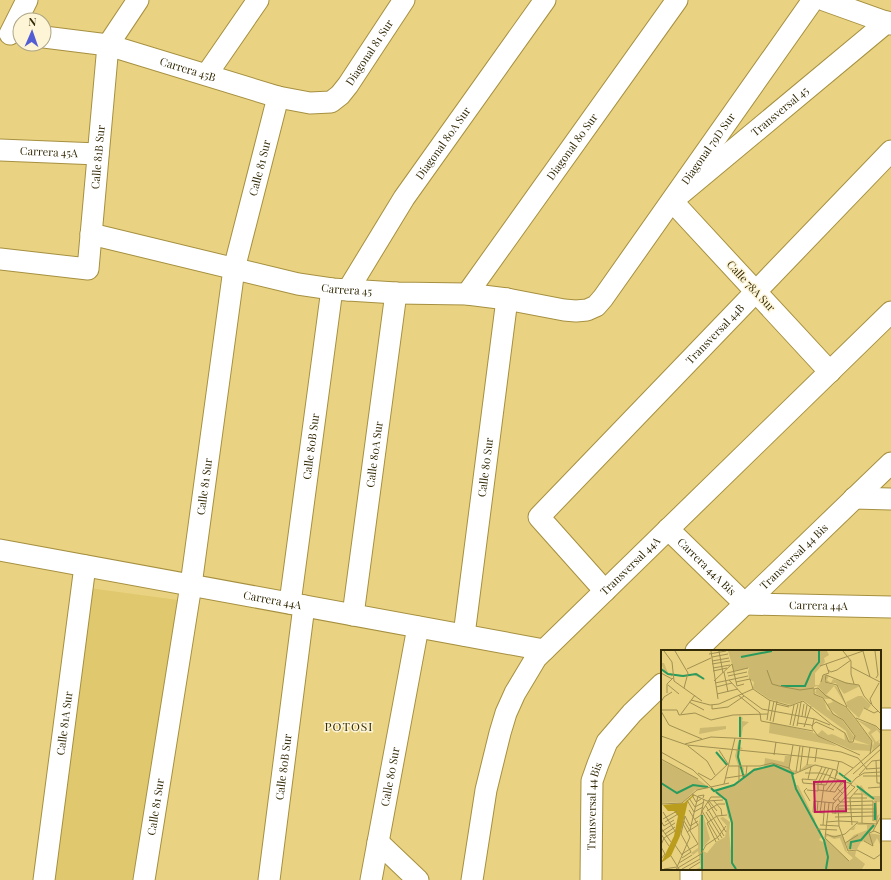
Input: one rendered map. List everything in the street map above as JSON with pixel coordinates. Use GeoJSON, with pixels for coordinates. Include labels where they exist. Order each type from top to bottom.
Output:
{"type":"FeatureCollection","features":[{"type":"Feature","properties":{"kind":"street"},"geometry":{"type":"LineString","coordinates":[[10,34],[27,0]]}},
{"type":"Feature","properties":{"kind":"street"},"geometry":{"type":"LineString","coordinates":[[108,45],[138,0]]}},
{"type":"Feature","properties":{"kind":"street"},"geometry":{"type":"LineString","coordinates":[[207,74],[258,0]]}},
{"type":"Feature","properties":{"kind":"street","name":"Diagonal 81 Sur"},"geometry":{"type":"LineString","coordinates":[[331,102],[348,86],[404,0]]}},
{"type":"Feature","properties":{"kind":"street","name":"Diagonal 80A Sur"},"geometry":{"type":"LineString","coordinates":[[340,289],[545,0]]}},
{"type":"Feature","properties":{"kind":"street","name":"Diagonal 80 Sur"},"geometry":{"type":"LineString","coordinates":[[467,294],[677,0]]}},
{"type":"Feature","properties":{"kind":"street","name":"Diagonal 79D Sur"},"geometry":{"type":"LineString","coordinates":[[603,298],[813,0]]}},
{"type":"Feature","properties":{"kind":"street"},"geometry":{"type":"LineString","coordinates":[[824,0],[889,23]]}},
{"type":"Feature","properties":{"kind":"street","name":"Transversal 45"},"geometry":{"type":"LineString","coordinates":[[672,201],[889,23]]}},
{"type":"Feature","properties":{"kind":"street","name":"Carrera 45B"},"geometry":{"type":"LineString","coordinates":[[52,37],[108,45],[207,74],[278,97],[310,103],[331,102]]}},
{"type":"Feature","properties":{"kind":"street","name":"Calle 81B Sur"},"geometry":{"type":"LineString","coordinates":[[0,259],[88,269],[108,45]]}},
{"type":"Feature","properties":{"kind":"street","name":"Calle 81 Sur"},"geometry":{"type":"LineString","coordinates":[[144,880],[191,585],[234,270],[278,97]]}},
{"type":"Feature","properties":{"kind":"street","name":"Carrera 45A"},"geometry":{"type":"LineString","coordinates":[[0,150],[98,154]]}},
{"type":"Feature","properties":{"kind":"street","name":"Transversal 44B"},"geometry":{"type":"LineString","coordinates":[[605,591],[539,517],[891,151]]}},
{"type":"Feature","properties":{"kind":"street","name":"Calle 78A Sur"},"geometry":{"type":"LineString","coordinates":[[672,201],[830,372]]}},
{"type":"Feature","properties":{"kind":"street","name":"Carrera 45"},"geometry":{"type":"LineString","coordinates":[[91,234],[234,270],[298,284],[396,293],[467,294],[507,299],[576,311],[587,310],[596,306],[603,298]]}},
{"type":"Feature","properties":{"kind":"street","name":"Calle 80B Sur"},"geometry":{"type":"LineString","coordinates":[[269,880],[297,605],[340,289]]}},
{"type":"Feature","properties":{"kind":"street","name":"Calle 80A Sur"},"geometry":{"type":"LineString","coordinates":[[353,615],[396,293]]}},
{"type":"Feature","properties":{"kind":"street","name":"Calle 80 Sur"},"geometry":{"type":"LineString","coordinates":[[464,635],[507,299]]}},
{"type":"Feature","properties":{"kind":"street","name":"Transversal 44A"},"geometry":{"type":"LineString","coordinates":[[472,880],[486,790],[494,755],[506,714],[515,693],[526,672],[536,658],[891,312]]}},
{"type":"Feature","properties":{"kind":"street","name":"Transversal 44 Bis"},"geometry":{"type":"LineString","coordinates":[[697,650],[891,463]]}},
{"type":"Feature","properties":{"kind":"street"},"geometry":{"type":"LineString","coordinates":[[854,498],[891,499]]}},
{"type":"Feature","properties":{"kind":"street","name":"Carrera 44A Bis"},"geometry":{"type":"LineString","coordinates":[[668,529],[745,604]]}},
{"type":"Feature","properties":{"kind":"street","name":"Carrera 44A"},"geometry":{"type":"LineString","coordinates":[[0,550],[544,650]]}},
{"type":"Feature","properties":{"kind":"street","name":"Calle 81A Sur"},"geometry":{"type":"LineString","coordinates":[[44,880],[85,566]]}},
{"type":"Feature","properties":{"kind":"street","name":"Carrera 44A"},"geometry":{"type":"LineString","coordinates":[[745,604],[891,607]]}},
{"type":"Feature","properties":{"kind":"street","name":"Calle 80 Sur"},"geometry":{"type":"LineString","coordinates":[[371,880],[418,627]]}},
{"type":"Feature","properties":{"kind":"street","name":"Transversal 44 Bis"},"geometry":{"type":"LineString","coordinates":[[591,880],[592,781],[598,764],[607,742],[632,713],[661,685]]}},
{"type":"Feature","properties":{"kind":"street"},"geometry":{"type":"LineString","coordinates":[[378,842],[418,880]]}},
{"type":"Feature","properties":{"kind":"street"},"geometry":{"type":"LineString","coordinates":[[691,870],[692,880]]}},
{"type":"Feature","properties":{"kind":"shaded area"},"geometry":{"type":"Polygon","coordinates":[[[89,588],[178,600],[137,880],[46,880],[89,588]]]}},
{"type":"Feature","properties":{"kind":"district","name":"POTOSI"},"geometry":{"type":"Point","coordinates":[349,727]}}]}
